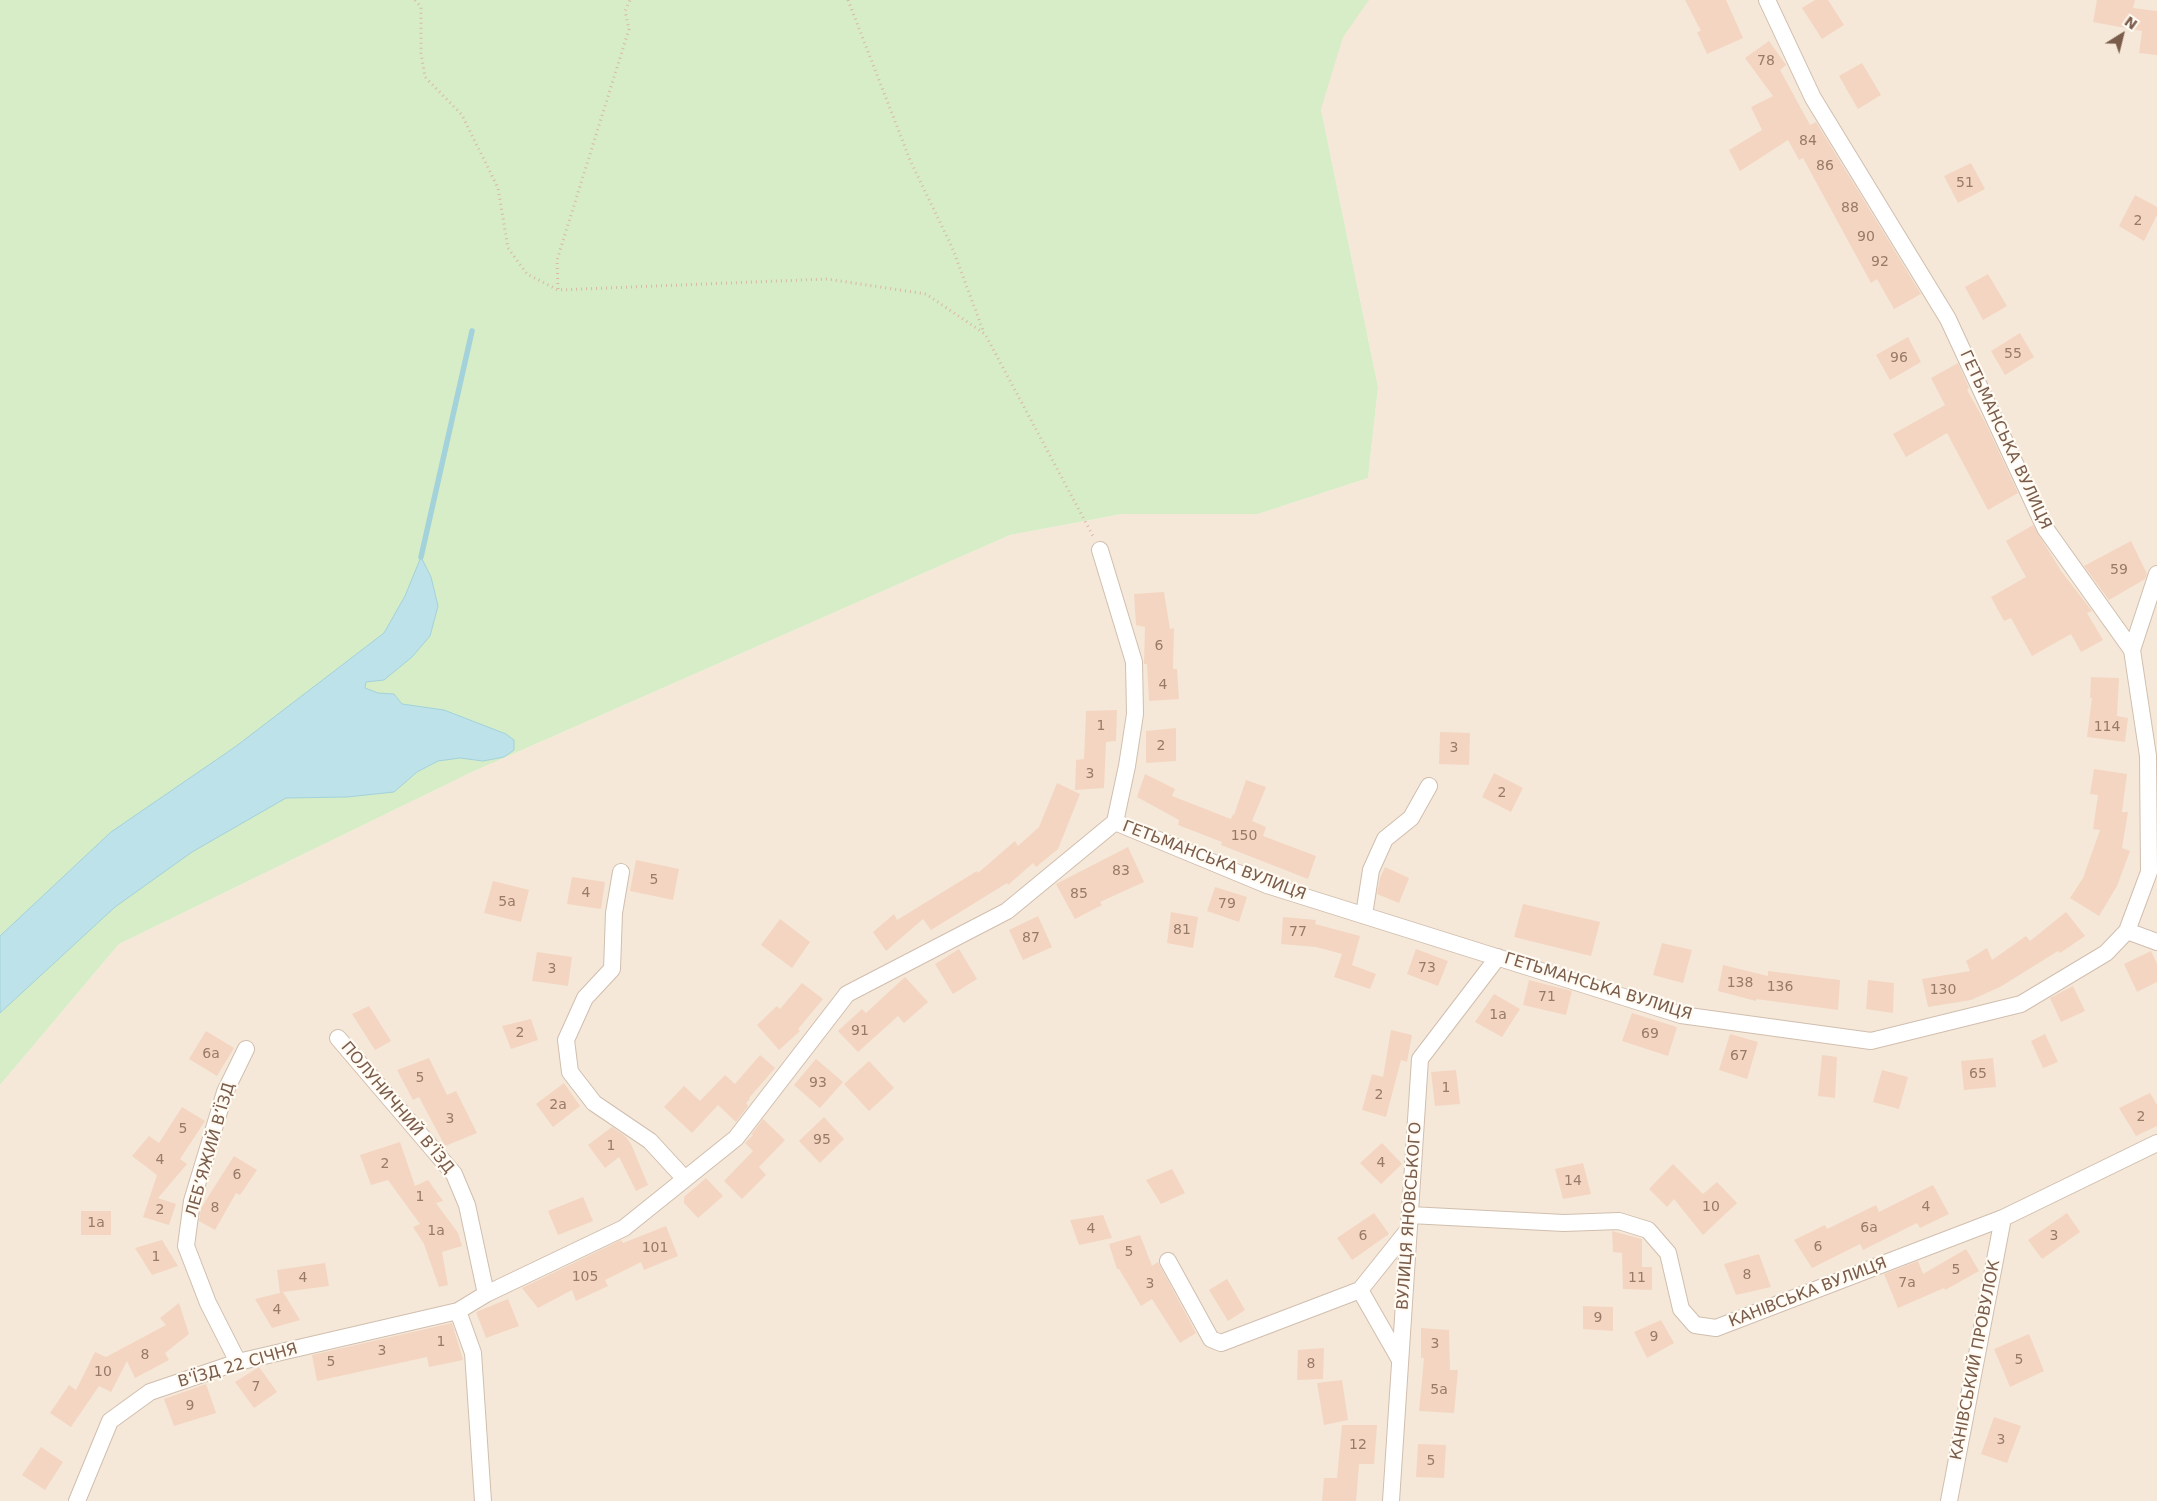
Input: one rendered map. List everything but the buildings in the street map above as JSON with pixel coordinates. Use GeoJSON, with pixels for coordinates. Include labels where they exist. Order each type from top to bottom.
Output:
{"type":"FeatureCollection","features":[{"type":"Feature","properties":{"kind":"street","name":"ГЕТЬМАНСЬКА ВУЛИЦЯ"},"geometry":{"type":"LineString","coordinates":[[458,1311],[486,1294],[624,1228],[736,1138],[847,994],[1007,912],[1115,822],[1267,885],[1681,1015],[1872,1040],[2021,1004],[2106,953],[2127,931],[2150,872],[2148,756],[2132,650],[2045,528],[1948,319],[1813,98],[1773,2]]}},
{"type":"Feature","properties":{"kind":"street"},"geometry":{"type":"LineString","coordinates":[[1100,550],[1134,662],[1135,714],[1127,766],[1115,822]]}},
{"type":"Feature","properties":{"kind":"street"},"geometry":{"type":"LineString","coordinates":[[2132,650],[2157,574]]}},
{"type":"Feature","properties":{"kind":"street"},"geometry":{"type":"LineString","coordinates":[[1364,915],[1371,870],[1385,839],[1411,818],[1429,786]]}},
{"type":"Feature","properties":{"kind":"street"},"geometry":{"type":"LineString","coordinates":[[621,872],[614,913],[612,969],[585,998],[566,1040],[570,1072],[594,1103],[650,1141],[686,1178]]}},
{"type":"Feature","properties":{"kind":"street"},"geometry":{"type":"LineString","coordinates":[[2127,931],[2157,942]]}},
{"type":"Feature","properties":{"kind":"street","name":"ВУЛИЦЯ ЯНОВСЬКОГО"},"geometry":{"type":"LineString","coordinates":[[1391,1501],[1420,1059],[1498,957]]}},
{"type":"Feature","properties":{"kind":"street","name":"ПОЛУНИЧНИЙ В’ЇЗД"},"geometry":{"type":"LineString","coordinates":[[338,1038],[454,1174],[467,1205],[486,1294]]}},
{"type":"Feature","properties":{"kind":"street","name":"ЛЕБ’ЯЖИЙ В’ЇЗД"},"geometry":{"type":"LineString","coordinates":[[238,1362],[208,1303],[186,1246],[192,1201],[222,1101],[246,1049]]}},
{"type":"Feature","properties":{"kind":"street","name":"КАНІВСЬКА ВУЛИЦЯ"},"geometry":{"type":"LineString","coordinates":[[1409,1223],[1620,1221],[1648,1230],[1668,1253],[1681,1308],[1695,1325],[1716,1328],[2003,1218],[2157,1143]]}},
{"type":"Feature","properties":{"kind":"street","name":"КАНІВСЬКИЙ ПРОВУЛОК"},"geometry":{"type":"LineString","coordinates":[[1949,1501],[2003,1218]]}},
{"type":"Feature","properties":{"kind":"street"},"geometry":{"type":"LineString","coordinates":[[1168,1261],[1211,1340],[1221,1343],[1360,1290],[1409,1223]]}},
{"type":"Feature","properties":{"kind":"street"},"geometry":{"type":"LineString","coordinates":[[1360,1290],[1400,1360]]}},
{"type":"Feature","properties":{"kind":"street"},"geometry":{"type":"LineString","coordinates":[[458,1311],[472,1353],[483,1501]]}},
{"type":"Feature","properties":{"kind":"street","name":"В'ЇЗД 22 СІЧНЯ"},"geometry":{"type":"LineString","coordinates":[[77,1501],[110,1420],[150,1392],[238,1362],[458,1311]]}},
{"type":"Feature","properties":{"kind":"path"},"geometry":{"type":"LineString","coordinates":[[415,0],[421,7],[421,53],[425,77],[462,116],[498,188],[508,248],[527,274],[558,290],[827,279],[926,294],[985,334]]}},
{"type":"Feature","properties":{"kind":"path"},"geometry":{"type":"LineString","coordinates":[[558,290],[557,260],[629,30],[626,11],[630,0]]}},
{"type":"Feature","properties":{"kind":"path"},"geometry":{"type":"LineString","coordinates":[[848,0],[910,160],[952,247],[985,334],[1100,550]]}},
{"type":"Feature","properties":{"kind":"shaded area"},"geometry":{"type":"Polygon","coordinates":[[[1283,0],[2157,0],[2157,1501],[0,1501],[0,1085],[119,944],[472,772],[1010,535],[1122,514],[1258,514],[1368,478],[1378,387],[1321,109],[1283,0]]]}},
{"type":"Feature","properties":{"kind":"green space"},"geometry":{"type":"Polygon","coordinates":[[[0,0],[1369,0],[1343,37],[1321,109],[1378,387],[1368,478],[1258,514],[1122,514],[1010,535],[472,772],[119,944],[0,1085],[0,0]]]}},
{"type":"Feature","properties":{"kind":"water"},"geometry":{"type":"Polygon","coordinates":[[[421,557],[431,577],[438,606],[430,636],[412,657],[384,680],[366,682],[365,688],[378,693],[394,694],[402,704],[444,710],[506,734],[514,740],[514,750],[504,757],[483,761],[460,758],[438,761],[417,772],[394,792],[347,797],[286,798],[192,852],[115,907],[0,1013],[0,936],[111,832],[235,747],[384,633],[405,596],[421,557]]]}},
{"type":"Feature","properties":{"kind":"waterway"},"geometry":{"type":"LineString","coordinates":[[421,557],[472,331]]}}]}
